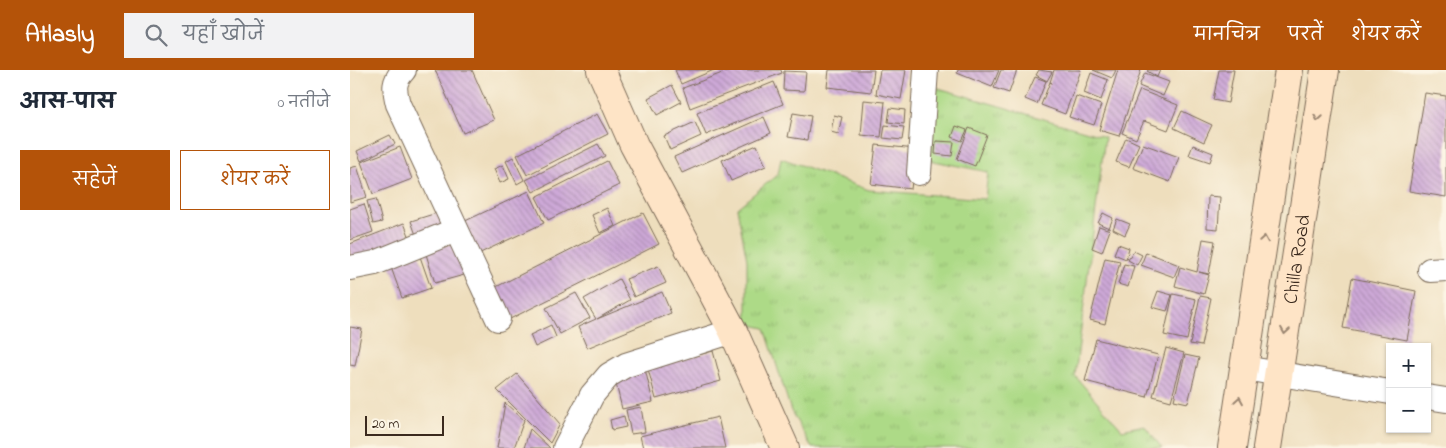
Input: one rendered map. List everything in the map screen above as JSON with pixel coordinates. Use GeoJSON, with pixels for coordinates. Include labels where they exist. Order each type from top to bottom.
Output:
{"type":"FeatureCollection","features":[{"type":"Feature","properties":{"kind":"main road"},"geometry":{"type":"LineString","coordinates":[[601,70],[634,145],[733,331],[785,448]]}},
{"type":"Feature","properties":{"kind":"main road"},"geometry":{"type":"LineString","coordinates":[[1232,448],[1289,70]]}},
{"type":"Feature","properties":{"kind":"main road","name":"Chilla Road"},"geometry":{"type":"LineString","coordinates":[[1267,448],[1325,70]]}},
{"type":"Feature","properties":{"kind":"street"},"geometry":{"type":"LineString","coordinates":[[404,70],[397,79],[394,91],[398,104],[498,319]]}},
{"type":"Feature","properties":{"kind":"street"},"geometry":{"type":"LineString","coordinates":[[919,173],[926,70]]}},
{"type":"Feature","properties":{"kind":"street"},"geometry":{"type":"LineString","coordinates":[[350,268],[375,263],[456,230]]}},
{"type":"Feature","properties":{"kind":"street"},"geometry":{"type":"LineString","coordinates":[[565,448],[592,395],[608,375],[626,366],[733,331]]}},
{"type":"Feature","properties":{"kind":"street"},"geometry":{"type":"LineString","coordinates":[[1244,368],[1386,391]]}},
{"type":"Feature","properties":{"kind":"street"},"geometry":{"type":"LineString","coordinates":[[1431,398],[1446,400]]}},
{"type":"Feature","properties":{"kind":"green space"},"geometry":{"type":"Polygon","coordinates":[[[935,87],[1105,137],[1075,376],[1122,430],[1144,425],[1162,448],[812,448],[791,411],[765,328],[747,324],[747,260],[737,208],[778,174],[781,158],[869,190],[985,199],[988,172],[929,160],[935,87]]]}},
{"type":"Feature","properties":{"kind":"building"},"geometry":{"type":"Polygon","coordinates":[[[435,70],[472,70],[494,120],[463,133],[435,70]]]}},
{"type":"Feature","properties":{"kind":"building"},"geometry":{"type":"Polygon","coordinates":[[[675,70],[714,70],[681,84],[675,70]]]}},
{"type":"Feature","properties":{"kind":"building"},"geometry":{"type":"Polygon","coordinates":[[[730,70],[781,70],[782,73],[690,108],[683,88],[730,70]]]}},
{"type":"Feature","properties":{"kind":"building"},"geometry":{"type":"Polygon","coordinates":[[[829,70],[874,70],[871,92],[827,87],[829,70]]]}},
{"type":"Feature","properties":{"kind":"building"},"geometry":{"type":"Polygon","coordinates":[[[880,70],[906,70],[901,99],[876,94],[880,70]]]}},
{"type":"Feature","properties":{"kind":"building"},"geometry":{"type":"Polygon","coordinates":[[[958,70],[999,70],[992,87],[957,73],[958,70]]]}},
{"type":"Feature","properties":{"kind":"building"},"geometry":{"type":"Polygon","coordinates":[[[1001,70],[1017,70],[1009,93],[994,88],[1001,70]]]}},
{"type":"Feature","properties":{"kind":"building"},"geometry":{"type":"Polygon","coordinates":[[[1039,70],[1052,72],[1047,81],[1036,75],[1039,70]]]}},
{"type":"Feature","properties":{"kind":"building"},"geometry":{"type":"Polygon","coordinates":[[[1054,70],[1081,70],[1065,114],[1041,105],[1054,70]]]}},
{"type":"Feature","properties":{"kind":"building"},"geometry":{"type":"Polygon","coordinates":[[[1093,70],[1116,70],[1112,78],[1093,70]]]}},
{"type":"Feature","properties":{"kind":"building"},"geometry":{"type":"Polygon","coordinates":[[[1118,70],[1141,70],[1119,136],[1099,130],[1118,70]]]}},
{"type":"Feature","properties":{"kind":"building"},"geometry":{"type":"Polygon","coordinates":[[[1148,70],[1160,70],[1157,77],[1148,70]]]}},
{"type":"Feature","properties":{"kind":"building"},"geometry":{"type":"Polygon","coordinates":[[[1219,70],[1234,70],[1228,103],[1213,100],[1219,70]]]}},
{"type":"Feature","properties":{"kind":"building"},"geometry":{"type":"Polygon","coordinates":[[[784,71],[806,72],[804,91],[783,90],[784,71]]]}},
{"type":"Feature","properties":{"kind":"building"},"geometry":{"type":"Polygon","coordinates":[[[1091,73],[1108,80],[1101,100],[1084,93],[1091,73]]]}},
{"type":"Feature","properties":{"kind":"building"},"geometry":{"type":"Polygon","coordinates":[[[1145,73],[1169,82],[1163,96],[1139,86],[1145,73]]]}},
{"type":"Feature","properties":{"kind":"building"},"geometry":{"type":"Polygon","coordinates":[[[1035,77],[1046,81],[1037,104],[1025,99],[1035,77]]]}},
{"type":"Feature","properties":{"kind":"building"},"geometry":{"type":"Polygon","coordinates":[[[774,82],[783,104],[706,135],[697,113],[774,82]]]}},
{"type":"Feature","properties":{"kind":"building"},"geometry":{"type":"Polygon","coordinates":[[[672,85],[681,102],[657,115],[648,98],[672,85]]]}},
{"type":"Feature","properties":{"kind":"building"},"geometry":{"type":"Polygon","coordinates":[[[1140,90],[1178,105],[1168,130],[1144,121],[1136,139],[1122,133],[1140,90]]]}},
{"type":"Feature","properties":{"kind":"building"},"geometry":{"type":"Polygon","coordinates":[[[1425,93],[1446,96],[1446,197],[1409,191],[1425,93]]]}},
{"type":"Feature","properties":{"kind":"building"},"geometry":{"type":"Polygon","coordinates":[[[1076,96],[1101,105],[1094,125],[1069,117],[1076,96]]]}},
{"type":"Feature","properties":{"kind":"building"},"geometry":{"type":"Polygon","coordinates":[[[864,100],[885,102],[881,137],[861,135],[864,100]]]}},
{"type":"Feature","properties":{"kind":"building"},"geometry":{"type":"Polygon","coordinates":[[[890,108],[905,110],[904,124],[888,122],[890,108]]]}},
{"type":"Feature","properties":{"kind":"building"},"geometry":{"type":"Polygon","coordinates":[[[1182,111],[1212,125],[1204,142],[1174,128],[1182,111]]]}},
{"type":"Feature","properties":{"kind":"building"},"geometry":{"type":"Polygon","coordinates":[[[793,113],[811,116],[807,140],[788,137],[793,113]]]}},
{"type":"Feature","properties":{"kind":"building"},"geometry":{"type":"Polygon","coordinates":[[[597,114],[608,134],[527,175],[517,155],[597,114]]]}},
{"type":"Feature","properties":{"kind":"building"},"geometry":{"type":"Polygon","coordinates":[[[834,115],[842,117],[838,134],[831,132],[834,115]]]}},
{"type":"Feature","properties":{"kind":"building"},"geometry":{"type":"Polygon","coordinates":[[[764,117],[771,133],[682,173],[674,157],[764,117]]]}},
{"type":"Feature","properties":{"kind":"building"},"geometry":{"type":"Polygon","coordinates":[[[695,122],[701,136],[670,150],[664,136],[695,122]]]}},
{"type":"Feature","properties":{"kind":"building"},"geometry":{"type":"Polygon","coordinates":[[[885,125],[904,127],[902,140],[883,138],[885,125]]]}},
{"type":"Feature","properties":{"kind":"building"},"geometry":{"type":"Polygon","coordinates":[[[956,126],[967,130],[962,141],[952,137],[956,126]]]}},
{"type":"Feature","properties":{"kind":"building"},"geometry":{"type":"Polygon","coordinates":[[[969,128],[987,135],[975,166],[957,159],[969,128]]]}},
{"type":"Feature","properties":{"kind":"building"},"geometry":{"type":"Polygon","coordinates":[[[390,135],[395,144],[361,161],[357,151],[390,135]]]}},
{"type":"Feature","properties":{"kind":"building"},"geometry":{"type":"Polygon","coordinates":[[[1126,138],[1139,144],[1129,167],[1116,162],[1126,138]]]}},
{"type":"Feature","properties":{"kind":"building"},"geometry":{"type":"Polygon","coordinates":[[[936,141],[954,142],[952,156],[935,154],[936,141]]]}},
{"type":"Feature","properties":{"kind":"building"},"geometry":{"type":"Polygon","coordinates":[[[598,144],[605,156],[533,192],[526,180],[598,144]]]}},
{"type":"Feature","properties":{"kind":"building"},"geometry":{"type":"Polygon","coordinates":[[[1143,144],[1179,157],[1170,182],[1133,168],[1143,144]]]}},
{"type":"Feature","properties":{"kind":"building"},"geometry":{"type":"Polygon","coordinates":[[[757,145],[766,166],[731,181],[722,160],[757,145]]]}},
{"type":"Feature","properties":{"kind":"building"},"geometry":{"type":"Polygon","coordinates":[[[876,145],[916,149],[911,189],[871,184],[876,145]]]}},
{"type":"Feature","properties":{"kind":"building"},"geometry":{"type":"Polygon","coordinates":[[[1193,145],[1213,153],[1210,162],[1189,155],[1193,145]]]}},
{"type":"Feature","properties":{"kind":"building"},"geometry":{"type":"Polygon","coordinates":[[[400,147],[412,179],[373,194],[361,162],[400,147]]]}},
{"type":"Feature","properties":{"kind":"building"},"geometry":{"type":"Polygon","coordinates":[[[513,157],[524,180],[517,184],[506,161],[513,157]]]}},
{"type":"Feature","properties":{"kind":"building"},"geometry":{"type":"Polygon","coordinates":[[[607,161],[619,185],[548,220],[536,197],[607,161]]]}},
{"type":"Feature","properties":{"kind":"building"},"geometry":{"type":"Polygon","coordinates":[[[503,165],[509,179],[500,183],[494,169],[503,165]]]}},
{"type":"Feature","properties":{"kind":"building"},"geometry":{"type":"Polygon","coordinates":[[[357,166],[367,197],[350,202],[350,168],[357,166]]]}},
{"type":"Feature","properties":{"kind":"building"},"geometry":{"type":"Polygon","coordinates":[[[529,191],[544,223],[476,255],[461,223],[529,191]]]}},
{"type":"Feature","properties":{"kind":"building"},"geometry":{"type":"Polygon","coordinates":[[[1208,196],[1220,197],[1218,229],[1207,228],[1208,196]]]}},
{"type":"Feature","properties":{"kind":"building"},"geometry":{"type":"Polygon","coordinates":[[[376,199],[382,222],[373,224],[367,201],[376,199]]]}},
{"type":"Feature","properties":{"kind":"building"},"geometry":{"type":"Polygon","coordinates":[[[364,204],[373,232],[350,240],[350,209],[364,204]]]}},
{"type":"Feature","properties":{"kind":"building"},"geometry":{"type":"Polygon","coordinates":[[[607,208],[615,226],[600,233],[592,215],[607,208]]]}},
{"type":"Feature","properties":{"kind":"building"},"geometry":{"type":"Polygon","coordinates":[[[440,212],[444,226],[416,235],[411,221],[440,212]]]}},
{"type":"Feature","properties":{"kind":"building"},"geometry":{"type":"Polygon","coordinates":[[[643,213],[659,244],[510,319],[494,288],[643,213]]]}},
{"type":"Feature","properties":{"kind":"building"},"geometry":{"type":"Polygon","coordinates":[[[1103,213],[1113,218],[1109,228],[1098,223],[1103,213]]]}},
{"type":"Feature","properties":{"kind":"building"},"geometry":{"type":"Polygon","coordinates":[[[1117,219],[1130,224],[1125,235],[1113,229],[1117,219]]]}},
{"type":"Feature","properties":{"kind":"building"},"geometry":{"type":"Polygon","coordinates":[[[404,223],[410,238],[351,261],[350,244],[404,223]]]}},
{"type":"Feature","properties":{"kind":"building"},"geometry":{"type":"Polygon","coordinates":[[[1099,226],[1110,230],[1102,252],[1092,248],[1099,226]]]}},
{"type":"Feature","properties":{"kind":"building"},"geometry":{"type":"Polygon","coordinates":[[[1203,239],[1215,241],[1209,274],[1199,272],[1209,275],[1204,294],[1175,286],[1180,267],[1197,272],[1203,239]]]}},
{"type":"Feature","properties":{"kind":"building"},"geometry":{"type":"Polygon","coordinates":[[[454,243],[464,275],[435,283],[425,251],[454,243]]]}},
{"type":"Feature","properties":{"kind":"building"},"geometry":{"type":"Polygon","coordinates":[[[1118,244],[1129,248],[1126,259],[1114,254],[1118,244]]]}},
{"type":"Feature","properties":{"kind":"building"},"geometry":{"type":"Polygon","coordinates":[[[417,248],[431,288],[402,298],[388,259],[417,248]]]}},
{"type":"Feature","properties":{"kind":"building"},"geometry":{"type":"Polygon","coordinates":[[[1134,251],[1142,255],[1137,265],[1128,260],[1134,251]]]}},
{"type":"Feature","properties":{"kind":"building"},"geometry":{"type":"Polygon","coordinates":[[[1146,252],[1179,265],[1174,277],[1141,265],[1146,252]]]}},
{"type":"Feature","properties":{"kind":"building"},"geometry":{"type":"Polygon","coordinates":[[[1105,258],[1120,261],[1105,324],[1090,320],[1105,258]]]}},
{"type":"Feature","properties":{"kind":"building"},"geometry":{"type":"Polygon","coordinates":[[[1124,264],[1134,266],[1128,287],[1118,284],[1124,264]]]}},
{"type":"Feature","properties":{"kind":"building"},"geometry":{"type":"Polygon","coordinates":[[[658,266],[666,283],[634,297],[626,279],[658,266]]]}},
{"type":"Feature","properties":{"kind":"building"},"geometry":{"type":"Polygon","coordinates":[[[1352,278],[1416,291],[1407,340],[1343,328],[1352,278]]]}},
{"type":"Feature","properties":{"kind":"building"},"geometry":{"type":"Polygon","coordinates":[[[619,279],[630,300],[597,319],[662,292],[671,313],[587,348],[578,327],[596,319],[584,299],[619,279]]]}},
{"type":"Feature","properties":{"kind":"building"},"geometry":{"type":"Polygon","coordinates":[[[1158,291],[1172,295],[1167,311],[1152,307],[1158,291]]]}},
{"type":"Feature","properties":{"kind":"building"},"geometry":{"type":"Polygon","coordinates":[[[576,293],[590,318],[560,334],[546,308],[576,293]]]}},
{"type":"Feature","properties":{"kind":"building"},"geometry":{"type":"Polygon","coordinates":[[[1173,294],[1196,299],[1187,340],[1164,335],[1173,294]]]}},
{"type":"Feature","properties":{"kind":"building"},"geometry":{"type":"Polygon","coordinates":[[[1200,296],[1211,298],[1201,346],[1190,344],[1200,296]]]}},
{"type":"Feature","properties":{"kind":"building"},"geometry":{"type":"Polygon","coordinates":[[[551,325],[556,337],[535,347],[530,335],[551,325]]]}},
{"type":"Feature","properties":{"kind":"building"},"geometry":{"type":"Polygon","coordinates":[[[350,327],[362,329],[355,366],[350,365],[350,327]]]}},
{"type":"Feature","properties":{"kind":"building"},"geometry":{"type":"Polygon","coordinates":[[[1096,339],[1158,355],[1147,397],[1085,381],[1096,339]]]}},
{"type":"Feature","properties":{"kind":"building"},"geometry":{"type":"Polygon","coordinates":[[[1166,348],[1184,353],[1171,401],[1153,396],[1166,348]]]}},
{"type":"Feature","properties":{"kind":"building"},"geometry":{"type":"Polygon","coordinates":[[[713,351],[721,381],[656,399],[648,369],[713,351]]]}},
{"type":"Feature","properties":{"kind":"building"},"geometry":{"type":"Polygon","coordinates":[[[1185,355],[1199,358],[1188,403],[1174,400],[1185,355]]]}},
{"type":"Feature","properties":{"kind":"building"},"geometry":{"type":"Polygon","coordinates":[[[645,369],[653,402],[622,409],[614,375],[645,369]]]}},
{"type":"Feature","properties":{"kind":"building"},"geometry":{"type":"Polygon","coordinates":[[[517,374],[560,424],[550,443],[497,390],[517,374]]]}},
{"type":"Feature","properties":{"kind":"building"},"geometry":{"type":"Polygon","coordinates":[[[505,403],[524,420],[514,448],[497,448],[505,403]]]}},
{"type":"Feature","properties":{"kind":"building"},"geometry":{"type":"Polygon","coordinates":[[[641,407],[645,432],[631,434],[626,410],[641,407]]]}},
{"type":"Feature","properties":{"kind":"building"},"geometry":{"type":"Polygon","coordinates":[[[624,416],[626,427],[612,430],[610,420],[624,416]]]}},
{"type":"Feature","properties":{"kind":"building"},"geometry":{"type":"Polygon","coordinates":[[[718,417],[725,448],[643,448],[640,436],[718,417]]]}},
{"type":"Feature","properties":{"kind":"building"},"geometry":{"type":"Polygon","coordinates":[[[530,429],[550,448],[524,448],[530,429]]]}}]}
